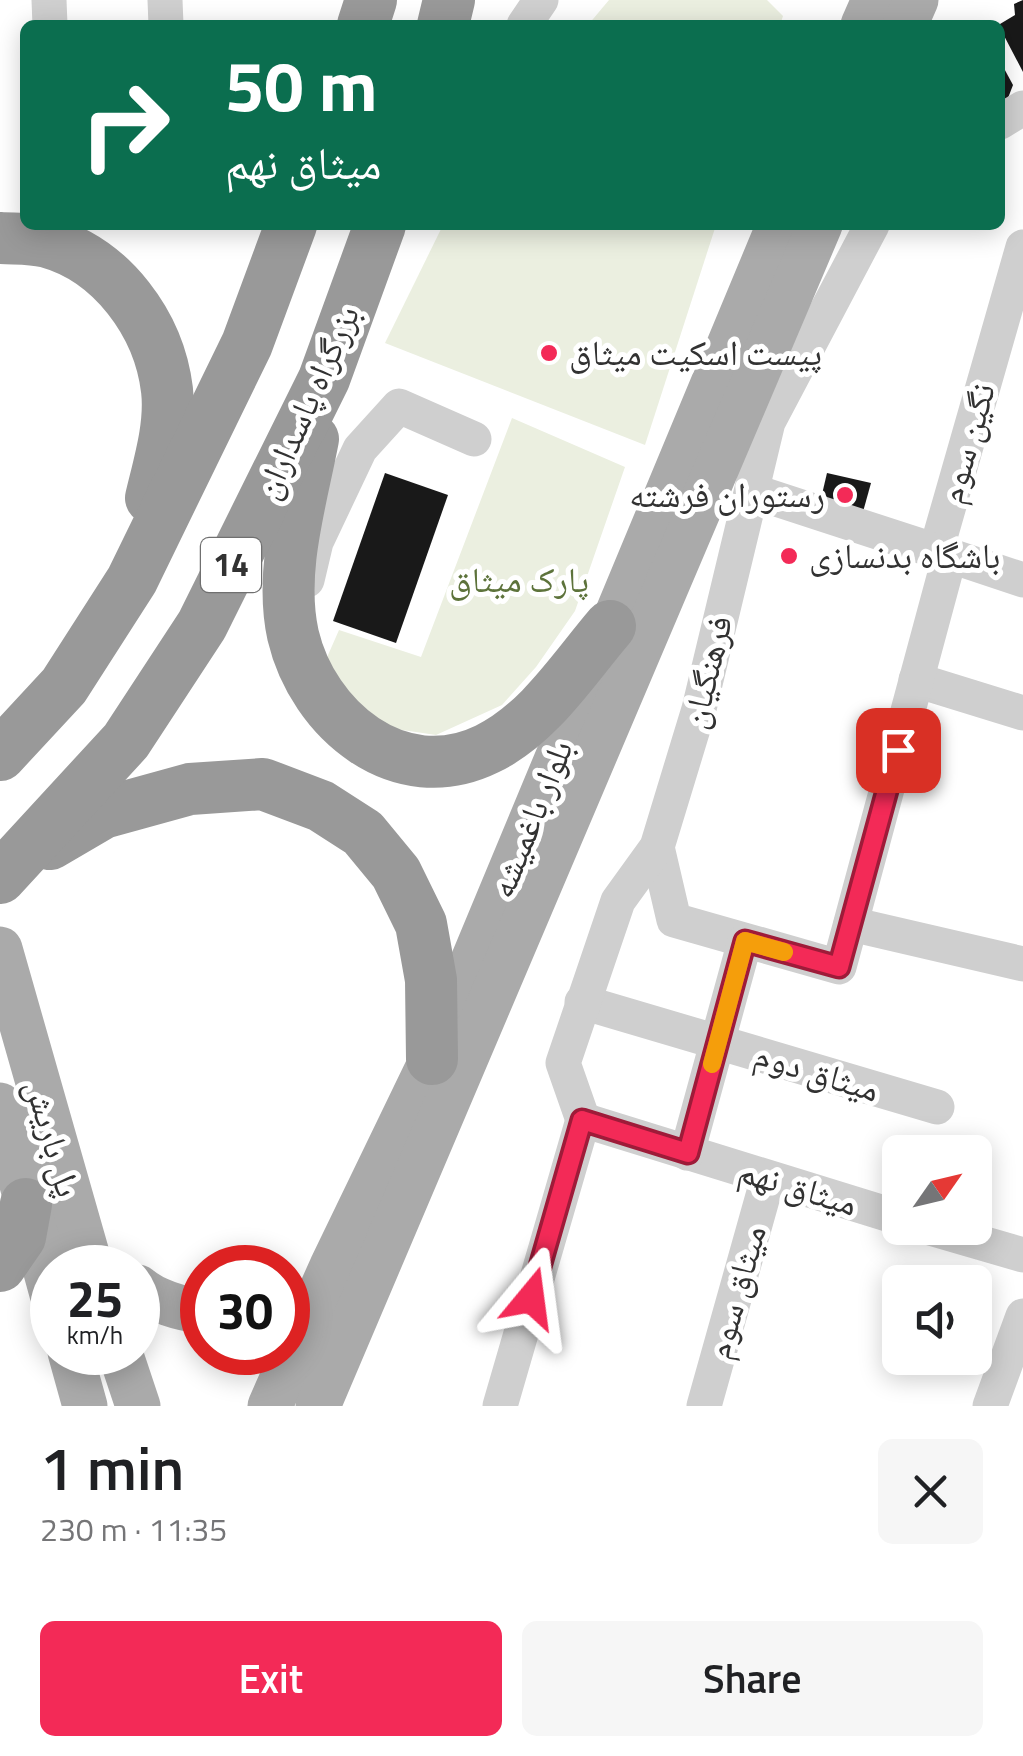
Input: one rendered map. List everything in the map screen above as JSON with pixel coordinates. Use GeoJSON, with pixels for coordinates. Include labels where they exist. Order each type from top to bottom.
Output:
{"type":"FeatureCollection","features":[{"type":"Feature","properties":{"kind":"highway","name":"14"},"geometry":{"type":"LineString","coordinates":[[0,756],[64,686],[132,580],[247,344],[290,230]]}},
{"type":"Feature","properties":{"kind":"highway","name":"بزرگراه پاسداران"},"geometry":{"type":"LineString","coordinates":[[7,871],[126,741],[202,625],[324,379],[380,234]]}},
{"type":"Feature","properties":{"kind":"highway"},"geometry":{"type":"LineString","coordinates":[[0,238],[46,242],[89,260],[130,296],[155,344],[167,392],[163,447],[132,580]]}},
{"type":"Feature","properties":{"kind":"highway"},"geometry":{"type":"LineString","coordinates":[[324,379],[289,567],[293,634],[311,683],[336,719],[370,746],[406,758],[445,761],[487,749],[533,716],[610,626]]}},
{"type":"Feature","properties":{"kind":"highway"},"geometry":{"type":"LineString","coordinates":[[7,871],[102,813],[190,789],[262,784],[320,806],[363,833],[396,873],[422,924],[431,980],[432,1059]]}},
{"type":"Feature","properties":{"kind":"highway"},"geometry":{"type":"LineString","coordinates":[[0,1266],[20,1237],[26,1204]]}},
{"type":"Feature","properties":{"kind":"main road","name":"بلوار باغمیشه"},"geometry":{"type":"LineString","coordinates":[[270,1406],[332,1266],[432,1059],[777,230]]}},
{"type":"Feature","properties":{"kind":"main road","name":"بلوار باغمیشه"},"geometry":{"type":"LineString","coordinates":[[318,1406],[754,416],[818,230]]}},
{"type":"Feature","properties":{"kind":"main road","name":"پل باریش"},"geometry":{"type":"LineString","coordinates":[[0,949],[84,1245]]}},
{"type":"Feature","properties":{"kind":"main road"},"geometry":{"type":"LineString","coordinates":[[0,1105],[38,1245]]}},
{"type":"Feature","properties":{"kind":"main road"},"geometry":{"type":"LineString","coordinates":[[310,1281],[332,1266]]}},
{"type":"Feature","properties":{"kind":"main road"},"geometry":{"type":"LineString","coordinates":[[76,1375],[85,1406]]}},
{"type":"Feature","properties":{"kind":"main road"},"geometry":{"type":"LineString","coordinates":[[128,1375],[138,1406]]}},
{"type":"Feature","properties":{"kind":"street","name":"فرهنگیان"},"geometry":{"type":"LineString","coordinates":[[582,1120],[564,1063],[618,901],[658,847],[699,709],[752,490],[754,416],[869,230]]}},
{"type":"Feature","properties":{"kind":"street","name":"نگین سوم"},"geometry":{"type":"LineString","coordinates":[[1023,247],[943,553],[1023,580]]}},
{"type":"Feature","properties":{"kind":"street"},"geometry":{"type":"LineString","coordinates":[[293,634],[316,542],[360,449],[398,406],[474,439]]}},
{"type":"Feature","properties":{"kind":"street"},"geometry":{"type":"LineString","coordinates":[[658,847],[674,920],[839,967],[916,680],[943,553],[752,490]]}},
{"type":"Feature","properties":{"kind":"street"},"geometry":{"type":"LineString","coordinates":[[916,680],[1023,713]]}},
{"type":"Feature","properties":{"kind":"street"},"geometry":{"type":"LineString","coordinates":[[850,924],[1023,964]]}},
{"type":"Feature","properties":{"kind":"street"},"geometry":{"type":"LineString","coordinates":[[688,1153],[745,941]]}},
{"type":"Feature","properties":{"kind":"street","name":"میثاق دوم"},"geometry":{"type":"LineString","coordinates":[[582,1002],[937,1107]]}},
{"type":"Feature","properties":{"kind":"street"},"geometry":{"type":"LineString","coordinates":[[500,1406],[582,1120]]}},
{"type":"Feature","properties":{"kind":"street","name":"میثاق نهم"},"geometry":{"type":"LineString","coordinates":[[582,1120],[882,1213]]}},
{"type":"Feature","properties":{"kind":"street","name":"میثاق سوم"},"geometry":{"type":"LineString","coordinates":[[704,1406],[768,1178]]}},
{"type":"Feature","properties":{"kind":"street"},"geometry":{"type":"LineString","coordinates":[[986,1245],[1023,1256]]}},
{"type":"Feature","properties":{"kind":"street"},"geometry":{"type":"LineString","coordinates":[[990,1406],[1023,1316]]}},
{"type":"Feature","properties":{"kind":"green space"},"geometry":{"type":"Polygon","coordinates":[[[609,0],[767,0],[783,16],[782,20],[592,20],[609,0]]]}},
{"type":"Feature","properties":{"kind":"green space"},"geometry":{"type":"Polygon","coordinates":[[[441,230],[714,230],[645,445],[385,343],[441,230]]]}},
{"type":"Feature","properties":{"kind":"green space","name":"پارک میثاق"},"geometry":{"type":"Polygon","coordinates":[[[512,418],[625,467],[575,611],[536,667],[502,705],[436,735],[389,728],[321,671],[339,630],[421,657],[512,418]]]}},
{"type":"Feature","properties":{"kind":"building"},"geometry":{"type":"Polygon","coordinates":[[[1023,0],[1023,72],[1005,38],[1005,21],[1015,15],[1014,4],[1023,0]]]}},
{"type":"Feature","properties":{"kind":"building"},"geometry":{"type":"Polygon","coordinates":[[[1005,70],[1013,85],[1005,99],[1005,70]]]}},
{"type":"Feature","properties":{"kind":"building"},"geometry":{"type":"Polygon","coordinates":[[[385,473],[448,495],[396,643],[333,621],[385,473]]]}},
{"type":"Feature","properties":{"kind":"building","name":"رستوران فرشته"},"geometry":{"type":"Polygon","coordinates":[[[827,473],[871,483],[861,519],[819,507],[827,473]]]}},
{"type":"Feature","properties":{"kind":"slow traffic"},"geometry":{"type":"LineString","coordinates":[[712,1064],[745,941],[784,952]]}},
{"type":"Feature","properties":{"kind":"place","name":"پیست اسکیت میثاق"},"geometry":{"type":"Point","coordinates":[549,353]}},
{"type":"Feature","properties":{"kind":"place","name":"رستوران فرشته"},"geometry":{"type":"Point","coordinates":[845,495]}},
{"type":"Feature","properties":{"kind":"place","name":"باشگاه بدنسازی"},"geometry":{"type":"Point","coordinates":[789,556]}},
{"type":"Feature","properties":{"kind":"route"},"geometry":{"type":"LineString","coordinates":[[531,1298],[582,1120],[688,1153],[745,941],[839,967],[898,750]]}}]}
